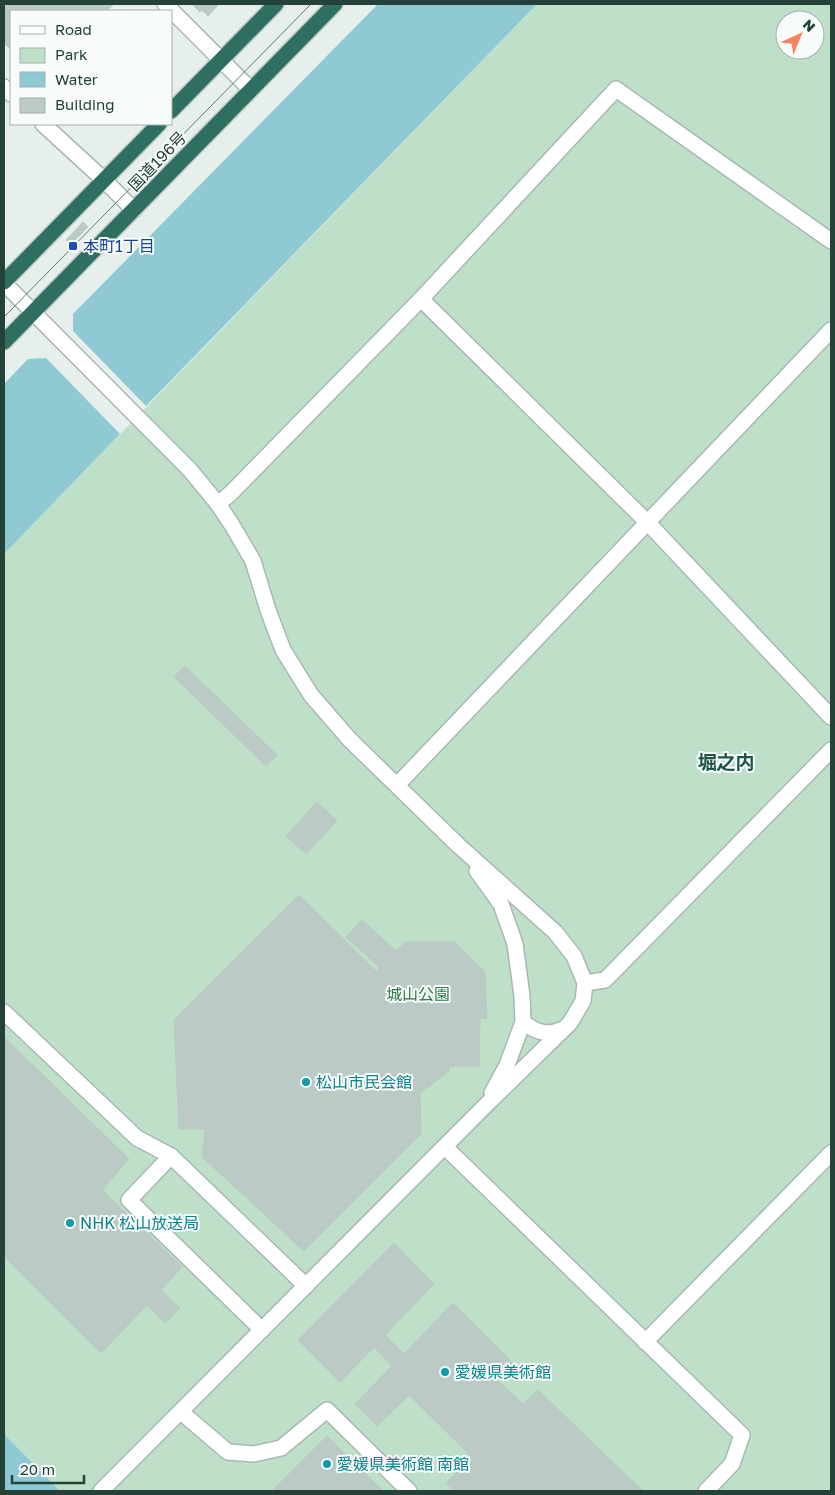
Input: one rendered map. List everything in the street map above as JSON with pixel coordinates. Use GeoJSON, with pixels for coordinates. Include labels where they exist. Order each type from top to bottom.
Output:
{"type":"FeatureCollection","features":[{"type":"Feature","properties":{"kind":"highway","name":"国道196号"},"geometry":{"type":"LineString","coordinates":[[172,110],[276,4]]}},
{"type":"Feature","properties":{"kind":"highway","name":"国道196号"},"geometry":{"type":"LineString","coordinates":[[4,342],[334,4]]}},
{"type":"Feature","properties":{"kind":"highway","name":"国道196号"},"geometry":{"type":"LineString","coordinates":[[4,283],[158,125]]}},
{"type":"Feature","properties":{"kind":"street"},"geometry":{"type":"LineString","coordinates":[[172,11],[251,90]]}},
{"type":"Feature","properties":{"kind":"street"},"geometry":{"type":"LineString","coordinates":[[218,504],[422,299],[616,89],[831,241]]}},
{"type":"Feature","properties":{"kind":"street"},"geometry":{"type":"LineString","coordinates":[[44,125],[134,210]]}},
{"type":"Feature","properties":{"kind":"street"},"geometry":{"type":"LineString","coordinates":[[4,283],[190,470],[218,504],[253,561],[283,650],[311,695],[350,740],[459,846],[555,932],[574,956],[585,983],[583,1001],[570,1023],[102,1491]]}},
{"type":"Feature","properties":{"kind":"street"},"geometry":{"type":"LineString","coordinates":[[422,299],[648,523],[831,717]]}},
{"type":"Feature","properties":{"kind":"street"},"geometry":{"type":"LineString","coordinates":[[397,785],[831,330]]}},
{"type":"Feature","properties":{"kind":"street"},"geometry":{"type":"LineString","coordinates":[[585,983],[605,980],[831,750]]}},
{"type":"Feature","properties":{"kind":"street"},"geometry":{"type":"LineString","coordinates":[[459,846],[501,904],[516,944],[522,996],[523,1022],[507,1065],[485,1106]]}},
{"type":"Feature","properties":{"kind":"street"},"geometry":{"type":"LineString","coordinates":[[4,1012],[137,1138],[171,1156],[306,1286]]}},
{"type":"Feature","properties":{"kind":"street"},"geometry":{"type":"LineString","coordinates":[[523,1022],[541,1033],[552,1033],[570,1023]]}},
{"type":"Feature","properties":{"kind":"street"},"geometry":{"type":"LineString","coordinates":[[445,1147],[742,1434],[732,1464],[706,1491]]}},
{"type":"Feature","properties":{"kind":"street"},"geometry":{"type":"LineString","coordinates":[[645,1342],[831,1153]]}},
{"type":"Feature","properties":{"kind":"street"},"geometry":{"type":"LineString","coordinates":[[171,1156],[129,1200],[262,1330]]}},
{"type":"Feature","properties":{"kind":"street"},"geometry":{"type":"LineString","coordinates":[[181,1412],[228,1452],[254,1454],[281,1448],[327,1410],[409,1491]]}},
{"type":"Feature","properties":{"kind":"green space","name":"城山公園"},"geometry":{"type":"Polygon","coordinates":[[[537,4],[831,4],[831,1491],[60,1491],[4,1434],[4,554],[537,4]]]}},
{"type":"Feature","properties":{"kind":"water"},"geometry":{"type":"Polygon","coordinates":[[[378,4],[537,4],[146,406],[73,331],[73,314],[378,4]]]}},
{"type":"Feature","properties":{"kind":"water"},"geometry":{"type":"Polygon","coordinates":[[[46,358],[120,434],[4,554],[4,384],[28,359],[46,358]]]}},
{"type":"Feature","properties":{"kind":"water"},"geometry":{"type":"Polygon","coordinates":[[[4,1434],[60,1491],[4,1491],[4,1434]]]}},
{"type":"Feature","properties":{"kind":"building"},"geometry":{"type":"Polygon","coordinates":[[[4,4],[114,4],[107,10],[10,10],[10,49],[4,43],[4,4]]]}},
{"type":"Feature","properties":{"kind":"building"},"geometry":{"type":"Polygon","coordinates":[[[192,4],[219,4],[208,16],[202,10],[200,12],[192,4]]]}},
{"type":"Feature","properties":{"kind":"building"},"geometry":{"type":"Polygon","coordinates":[[[83,222],[88,227],[71,244],[66,240],[83,222]]]}},
{"type":"Feature","properties":{"kind":"building"},"geometry":{"type":"Polygon","coordinates":[[[185,666],[277,755],[266,766],[174,677],[185,666]]]}},
{"type":"Feature","properties":{"kind":"building"},"geometry":{"type":"Polygon","coordinates":[[[317,802],[337,821],[306,854],[286,836],[317,802]]]}},
{"type":"Feature","properties":{"kind":"building","name":"松山市民会館"},"geometry":{"type":"Polygon","coordinates":[[[299,895],[377,972],[380,968],[346,937],[362,920],[396,951],[406,942],[455,942],[485,972],[487,1018],[480,1019],[479,1066],[449,1066],[449,1071],[420,1093],[421,1134],[304,1251],[202,1157],[205,1129],[179,1129],[174,1020],[299,895]]]}},
{"type":"Feature","properties":{"kind":"building","name":"NHK 松山放送局"},"geometry":{"type":"Polygon","coordinates":[[[4,1037],[129,1159],[102,1190],[182,1267],[161,1290],[180,1308],[165,1323],[147,1305],[101,1353],[4,1256],[4,1037]]]}},
{"type":"Feature","properties":{"kind":"building","name":"愛媛県美術館"},"geometry":{"type":"Polygon","coordinates":[[[394,1243],[434,1284],[385,1335],[404,1354],[453,1303],[513,1363],[497,1379],[523,1404],[538,1390],[643,1491],[455,1491],[446,1483],[472,1457],[409,1395],[377,1426],[355,1404],[392,1366],[374,1347],[340,1382],[298,1340],[394,1243]]]}},
{"type":"Feature","properties":{"kind":"building","name":"愛媛県美術館 南館"},"geometry":{"type":"Polygon","coordinates":[[[327,1436],[383,1491],[272,1491],[327,1436]]]}},
{"type":"Feature","properties":{"kind":"tram line"},"geometry":{"type":"LineString","coordinates":[[4,317],[311,4]]}},
{"type":"Feature","properties":{"kind":"place","name":"本町1丁目"},"geometry":{"type":"Point","coordinates":[73,246]}},
{"type":"Feature","properties":{"kind":"place","name":"松山市民会館"},"geometry":{"type":"Point","coordinates":[306,1082]}},
{"type":"Feature","properties":{"kind":"place","name":"NHK 松山放送局"},"geometry":{"type":"Point","coordinates":[70,1223]}},
{"type":"Feature","properties":{"kind":"place","name":"愛媛県美術館"},"geometry":{"type":"Point","coordinates":[445,1372]}},
{"type":"Feature","properties":{"kind":"place","name":"愛媛県美術館 南館"},"geometry":{"type":"Point","coordinates":[327,1464]}},
{"type":"Feature","properties":{"kind":"district","name":"堀之内"},"geometry":{"type":"Point","coordinates":[726,762]}}]}
